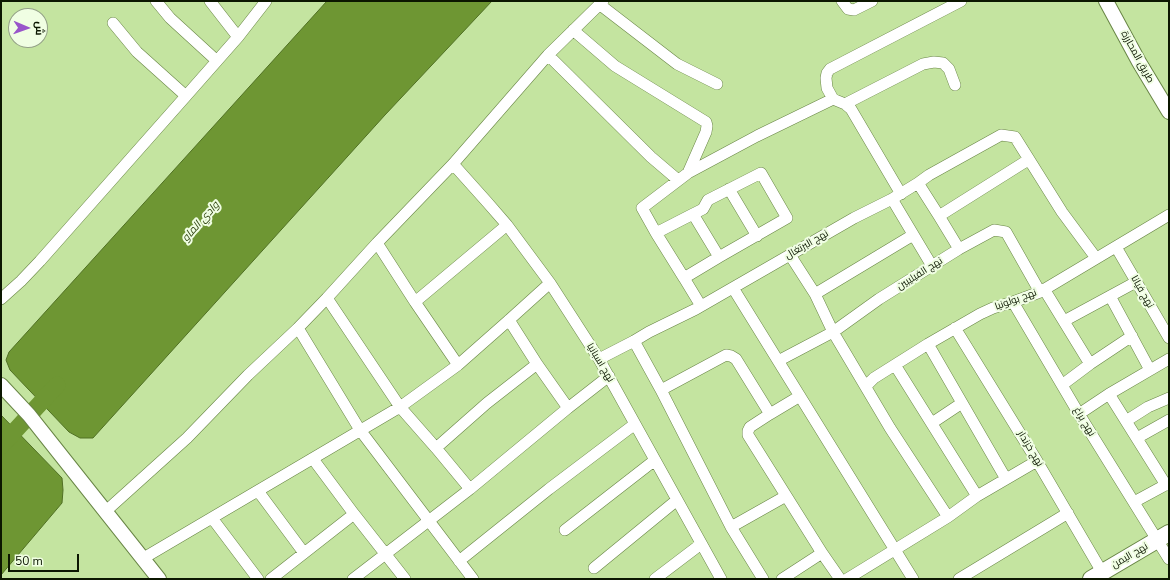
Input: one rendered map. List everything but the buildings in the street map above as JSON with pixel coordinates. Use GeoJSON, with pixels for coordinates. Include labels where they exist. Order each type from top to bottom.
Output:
{"type":"FeatureCollection","features":[{"type":"Feature","properties":{"kind":"main road","name":"نهج اليمن"},"geometry":{"type":"LineString","coordinates":[[1097,576],[1163,537]]}},
{"type":"Feature","properties":{"kind":"street"},"geometry":{"type":"LineString","coordinates":[[156,1],[170,18],[217,61]]}},
{"type":"Feature","properties":{"kind":"street"},"geometry":{"type":"LineString","coordinates":[[210,1],[238,37]]}},
{"type":"Feature","properties":{"kind":"street"},"geometry":{"type":"LineString","coordinates":[[1,299],[40,261],[238,37],[266,1]]}},
{"type":"Feature","properties":{"kind":"street"},"geometry":{"type":"LineString","coordinates":[[842,1],[848,9],[854,10],[872,1]]}},
{"type":"Feature","properties":{"kind":"street"},"geometry":{"type":"LineString","coordinates":[[932,266],[913,235],[896,196],[851,109],[845,104],[833,99],[827,88],[827,73],[830,69],[961,1]]}},
{"type":"Feature","properties":{"kind":"street","name":"طريق المحارزة"},"geometry":{"type":"LineString","coordinates":[[1106,1],[1139,62],[1169,112]]}},
{"type":"Feature","properties":{"kind":"street"},"geometry":{"type":"LineString","coordinates":[[106,511],[186,438],[248,375],[298,328],[453,164],[548,55],[601,3],[677,64],[716,84]]}},
{"type":"Feature","properties":{"kind":"street"},"geometry":{"type":"LineString","coordinates":[[113,23],[137,52],[186,96]]}},
{"type":"Feature","properties":{"kind":"street"},"geometry":{"type":"LineString","coordinates":[[573,30],[616,66],[706,122],[706,132],[688,173]]}},
{"type":"Feature","properties":{"kind":"street"},"geometry":{"type":"LineString","coordinates":[[548,55],[651,157],[678,180]]}},
{"type":"Feature","properties":{"kind":"street"},"geometry":{"type":"LineString","coordinates":[[845,104],[923,64],[934,62],[943,63],[949,69],[955,85]]}},
{"type":"Feature","properties":{"kind":"street"},"geometry":{"type":"LineString","coordinates":[[701,306],[642,208],[688,173],[757,136],[833,99]]}},
{"type":"Feature","properties":{"kind":"street","name":"نهج البرتغال"},"geometry":{"type":"LineString","coordinates":[[599,359],[701,306],[1001,135],[1015,137],[1028,160]]}},
{"type":"Feature","properties":{"kind":"street"},"geometry":{"type":"LineString","coordinates":[[939,216],[1028,160],[1062,212],[1096,258]]}},
{"type":"Feature","properties":{"kind":"street","name":"نهج اسبانيا"},"geometry":{"type":"LineString","coordinates":[[453,164],[507,226],[550,283],[599,359],[701,544],[718,578]]}},
{"type":"Feature","properties":{"kind":"street"},"geometry":{"type":"LineString","coordinates":[[656,233],[703,208],[708,200],[760,173],[787,218],[684,278]]}},
{"type":"Feature","properties":{"kind":"street"},"geometry":{"type":"LineString","coordinates":[[918,183],[959,250]]}},
{"type":"Feature","properties":{"kind":"street"},"geometry":{"type":"LineString","coordinates":[[729,189],[757,236]]}},
{"type":"Feature","properties":{"kind":"street"},"geometry":{"type":"LineString","coordinates":[[693,214],[719,257]]}},
{"type":"Feature","properties":{"kind":"street","name":"نهج بولونيا"},"geometry":{"type":"LineString","coordinates":[[866,387],[871,381],[895,365],[955,328],[993,308],[1013,302],[1042,290],[1169,215]]}},
{"type":"Feature","properties":{"kind":"street"},"geometry":{"type":"LineString","coordinates":[[415,302],[507,226]]}},
{"type":"Feature","properties":{"kind":"street","name":"نهج الفيليبين"},"geometry":{"type":"LineString","coordinates":[[778,361],[833,332],[879,298],[994,230],[1006,232],[1042,290]]}},
{"type":"Feature","properties":{"kind":"street"},"geometry":{"type":"LineString","coordinates":[[815,294],[913,235]]}},
{"type":"Feature","properties":{"kind":"street"},"geometry":{"type":"LineString","coordinates":[[377,243],[415,302],[458,364]]}},
{"type":"Feature","properties":{"kind":"street","name":"نهج فيانا"},"geometry":{"type":"LineString","coordinates":[[1116,247],[1169,338]]}},
{"type":"Feature","properties":{"kind":"street"},"geometry":{"type":"LineString","coordinates":[[790,255],[815,294],[833,332],[890,428],[948,517]]}},
{"type":"Feature","properties":{"kind":"street"},"geometry":{"type":"LineString","coordinates":[[1064,322],[1136,282]]}},
{"type":"Feature","properties":{"kind":"street"},"geometry":{"type":"LineString","coordinates":[[142,559],[400,407],[458,364],[510,320],[550,283]]}},
{"type":"Feature","properties":{"kind":"street"},"geometry":{"type":"LineString","coordinates":[[733,288],[914,579]]}},
{"type":"Feature","properties":{"kind":"street"},"geometry":{"type":"LineString","coordinates":[[1042,290],[1090,364]]}},
{"type":"Feature","properties":{"kind":"street"},"geometry":{"type":"LineString","coordinates":[[1110,296],[1150,370]]}},
{"type":"Feature","properties":{"kind":"street"},"geometry":{"type":"LineString","coordinates":[[327,298],[400,407],[470,489]]}},
{"type":"Feature","properties":{"kind":"street","name":"نهج براغ"},"geometry":{"type":"LineString","coordinates":[[1013,302],[1079,414],[1134,502],[1163,537],[1169,559]]}},
{"type":"Feature","properties":{"kind":"street"},"geometry":{"type":"LineString","coordinates":[[510,320],[537,364],[568,408]]}},
{"type":"Feature","properties":{"kind":"street"},"geometry":{"type":"LineString","coordinates":[[298,328],[360,430],[472,579]]}},
{"type":"Feature","properties":{"kind":"street","name":"نهج خزندار"},"geometry":{"type":"LineString","coordinates":[[955,328],[1068,513],[1097,576]]}},
{"type":"Feature","properties":{"kind":"street"},"geometry":{"type":"LineString","coordinates":[[1062,385],[1132,336]]}},
{"type":"Feature","properties":{"kind":"street"},"geometry":{"type":"LineString","coordinates":[[634,341],[661,390],[731,527],[763,579]]}},
{"type":"Feature","properties":{"kind":"street"},"geometry":{"type":"LineString","coordinates":[[928,344],[1006,479]]}},
{"type":"Feature","properties":{"kind":"street"},"geometry":{"type":"LineString","coordinates":[[661,390],[726,355],[731,356],[736,359],[770,414]]}},
{"type":"Feature","properties":{"kind":"street"},"geometry":{"type":"LineString","coordinates":[[1079,414],[1109,394],[1169,359]]}},
{"type":"Feature","properties":{"kind":"street"},"geometry":{"type":"LineString","coordinates":[[436,448],[487,403],[537,364]]}},
{"type":"Feature","properties":{"kind":"street"},"geometry":{"type":"LineString","coordinates":[[895,365],[977,496]]}},
{"type":"Feature","properties":{"kind":"street"},"geometry":{"type":"LineString","coordinates":[[353,579],[470,489],[609,376]]}},
{"type":"Feature","properties":{"kind":"street"},"geometry":{"type":"LineString","coordinates":[[1,385],[29,415],[159,579]]}},
{"type":"Feature","properties":{"kind":"street"},"geometry":{"type":"LineString","coordinates":[[1109,394],[1168,484],[1134,502]]}},
{"type":"Feature","properties":{"kind":"street"},"geometry":{"type":"LineString","coordinates":[[800,396],[750,427],[748,435],[840,579]]}},
{"type":"Feature","properties":{"kind":"street"},"geometry":{"type":"LineString","coordinates":[[1126,421],[1148,407],[1169,398]]}},
{"type":"Feature","properties":{"kind":"street"},"geometry":{"type":"LineString","coordinates":[[932,423],[962,403]]}},
{"type":"Feature","properties":{"kind":"street"},"geometry":{"type":"LineString","coordinates":[[1137,438],[1169,420]]}},
{"type":"Feature","properties":{"kind":"street"},"geometry":{"type":"LineString","coordinates":[[458,561],[549,489],[635,424]]}},
{"type":"Feature","properties":{"kind":"street"},"geometry":{"type":"LineString","coordinates":[[313,459],[354,514],[406,579]]}},
{"type":"Feature","properties":{"kind":"street"},"geometry":{"type":"LineString","coordinates":[[565,530],[655,460]]}},
{"type":"Feature","properties":{"kind":"street"},"geometry":{"type":"LineString","coordinates":[[847,579],[948,517],[977,496],[1037,461]]}},
{"type":"Feature","properties":{"kind":"street"},"geometry":{"type":"LineString","coordinates":[[258,491],[304,553]]}},
{"type":"Feature","properties":{"kind":"street"},"geometry":{"type":"LineString","coordinates":[[731,527],[786,496]]}},
{"type":"Feature","properties":{"kind":"street"},"geometry":{"type":"LineString","coordinates":[[594,568],[677,500]]}},
{"type":"Feature","properties":{"kind":"street"},"geometry":{"type":"LineString","coordinates":[[959,579],[1068,513]]}},
{"type":"Feature","properties":{"kind":"street"},"geometry":{"type":"LineString","coordinates":[[271,579],[354,514]]}},
{"type":"Feature","properties":{"kind":"street"},"geometry":{"type":"LineString","coordinates":[[212,518],[258,579]]}},
{"type":"Feature","properties":{"kind":"street"},"geometry":{"type":"LineString","coordinates":[[655,579],[701,544]]}},
{"type":"Feature","properties":{"kind":"street"},"geometry":{"type":"LineString","coordinates":[[782,579],[822,553]]}},
{"type":"Feature","properties":{"kind":"water"},"geometry":{"type":"Polygon","coordinates":[[[327,1],[492,1],[385,115],[93,438],[80,438],[69,432],[10,370],[6,360],[9,352],[327,1]]]}},
{"type":"Feature","properties":{"kind":"water"},"geometry":{"type":"Polygon","coordinates":[[[1,415],[62,478],[63,490],[62,503],[1,575],[1,415]]]}},
{"type":"Feature","properties":{"kind":"waterway","name":"وادي الماو"},"geometry":{"type":"LineString","coordinates":[[1,446],[57,385]]}}]}
